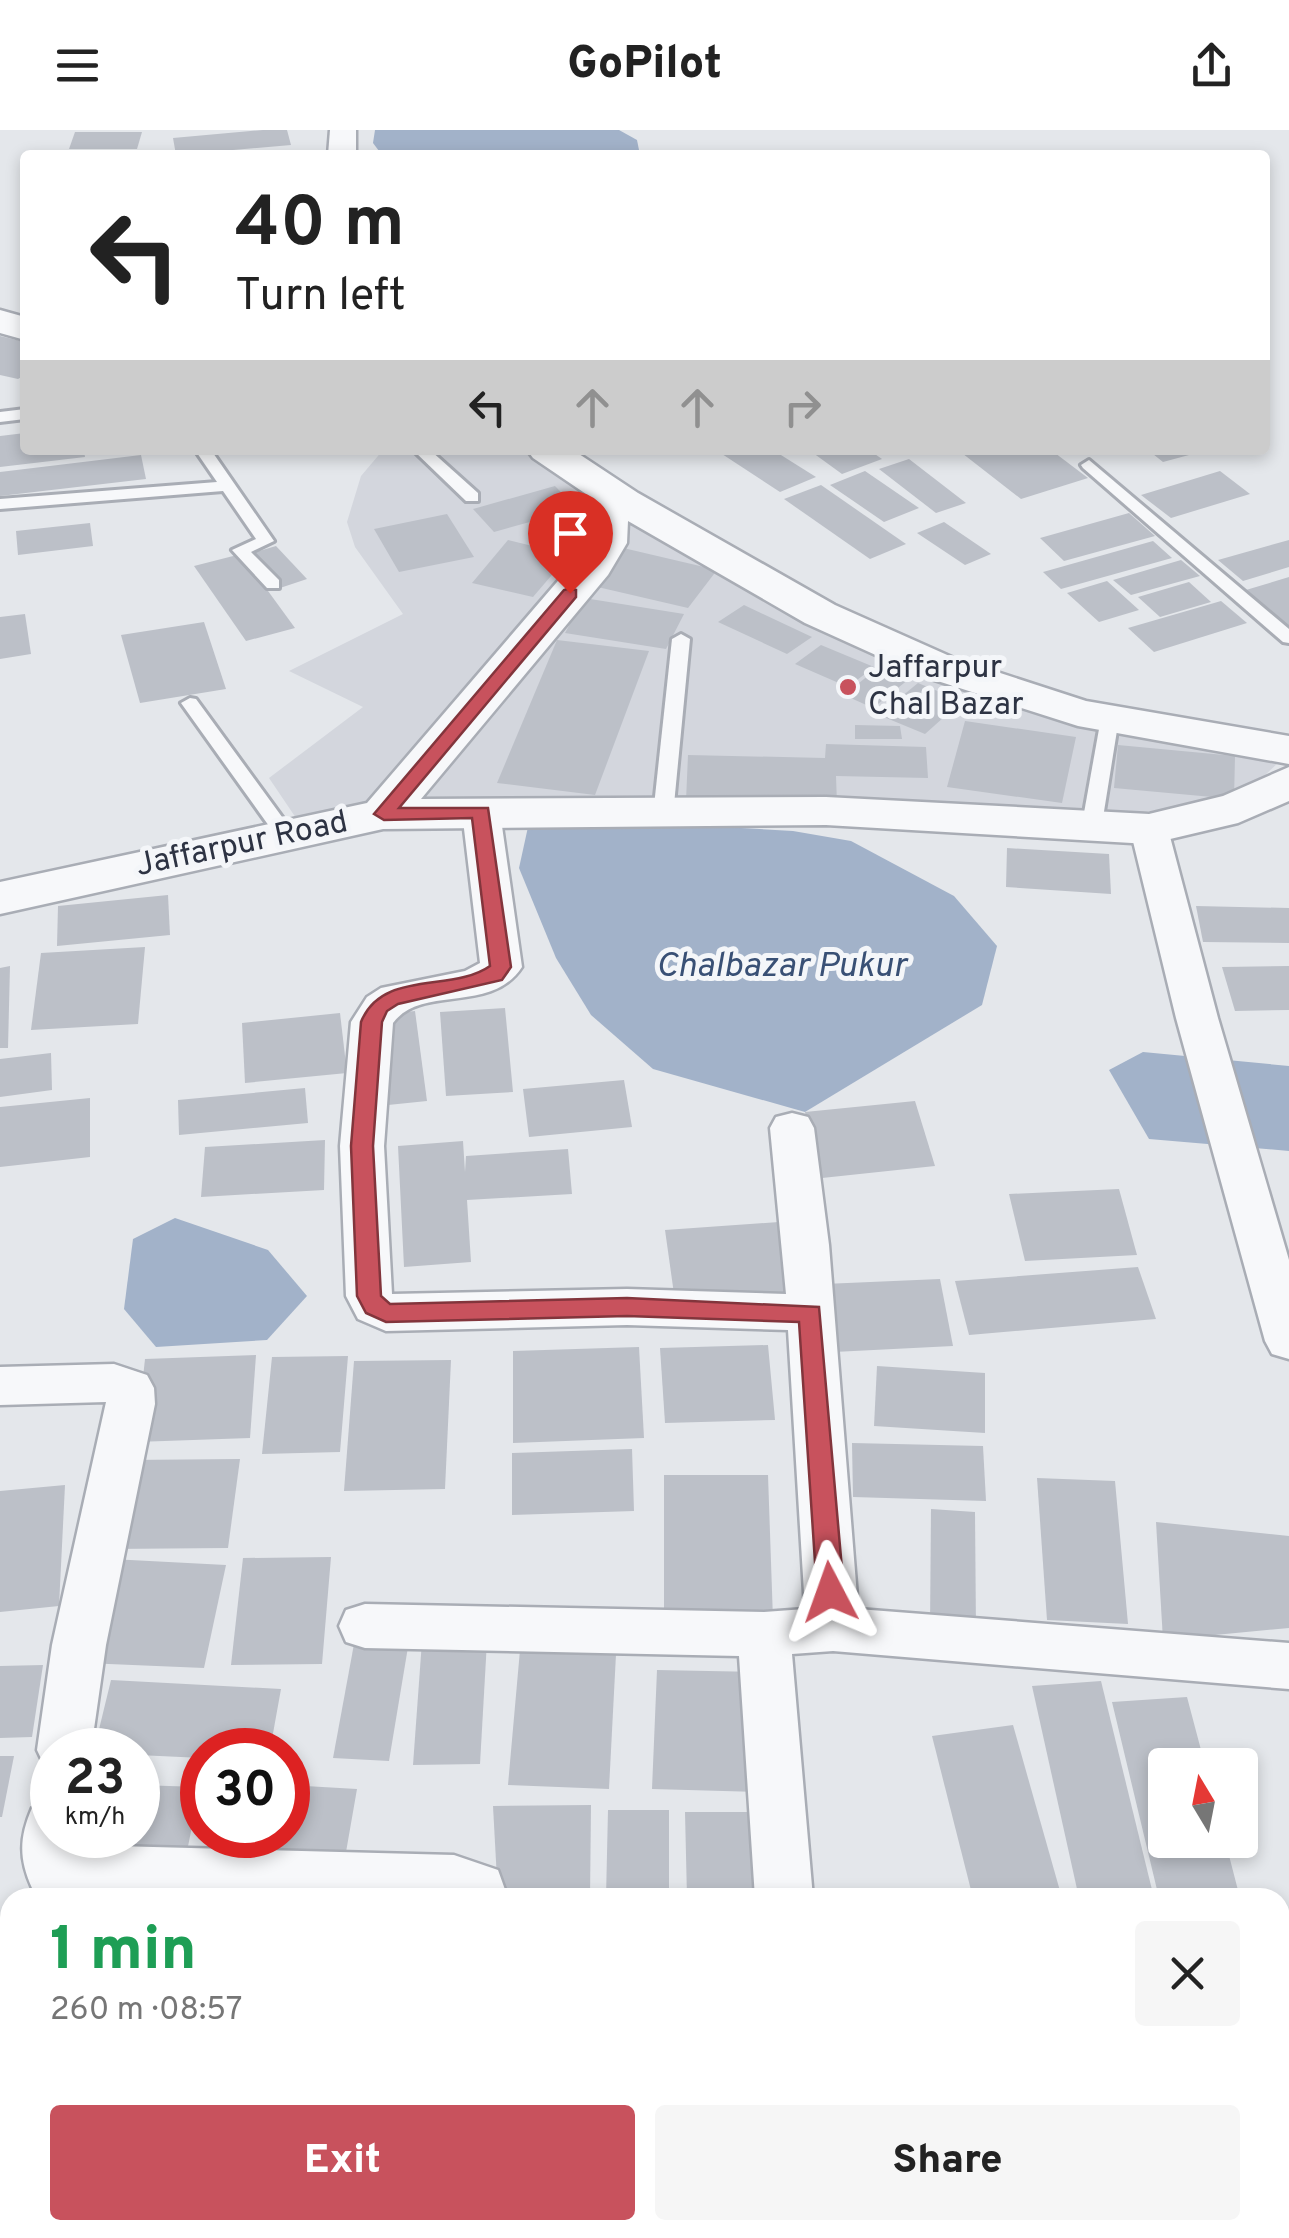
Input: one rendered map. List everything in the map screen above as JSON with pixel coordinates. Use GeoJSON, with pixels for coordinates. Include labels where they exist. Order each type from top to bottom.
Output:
{"type":"FeatureCollection","features":[{"type":"Feature","properties":{"kind":"street"},"geometry":{"type":"LineString","coordinates":[[566,455],[610,492],[820,614],[938,667],[1078,713],[1289,750]]}},
{"type":"Feature","properties":{"kind":"street","name":"Jaffarpur Road"},"geometry":{"type":"LineString","coordinates":[[0,898],[384,814],[593,566],[606,543],[610,492]]}},
{"type":"Feature","properties":{"kind":"street"},"geometry":{"type":"LineString","coordinates":[[384,814],[826,811],[1149,829],[1195,821],[1277,789],[1289,780]]}},
{"type":"Feature","properties":{"kind":"street"},"geometry":{"type":"LineString","coordinates":[[481,812],[501,967],[494,975],[480,980],[392,998],[378,1007],[372,1022],[362,1146],[369,1296],[375,1306],[386,1313],[627,1307],[811,1313]]}},
{"type":"Feature","properties":{"kind":"street"},"geometry":{"type":"LineString","coordinates":[[1149,829],[1196,1018],[1289,1342]]}},
{"type":"Feature","properties":{"kind":"street"},"geometry":{"type":"LineString","coordinates":[[792,1128],[811,1313],[833,1629]]}},
{"type":"Feature","properties":{"kind":"street"},"geometry":{"type":"LineString","coordinates":[[0,1386],[114,1384],[130,1388],[130,1404],[79,1645],[67,1728]]}},
{"type":"Feature","properties":{"kind":"street"},"geometry":{"type":"LineString","coordinates":[[365,1626],[764,1634],[833,1629],[1289,1666]]}},
{"type":"Feature","properties":{"kind":"street"},"geometry":{"type":"LineString","coordinates":[[764,1634],[783,1888]]}},
{"type":"Feature","properties":{"kind":"street"},"geometry":{"type":"LineString","coordinates":[[48,1858],[52,1870],[454,1881],[475,1888]]}},
{"type":"Feature","properties":{"kind":"lane"},"geometry":{"type":"LineString","coordinates":[[206,455],[266,541],[240,550],[273,584]]}},
{"type":"Feature","properties":{"kind":"lane"},"geometry":{"type":"LineString","coordinates":[[426,455],[472,498]]}},
{"type":"Feature","properties":{"kind":"lane"},"geometry":{"type":"LineString","coordinates":[[1088,466],[1289,638]]}},
{"type":"Feature","properties":{"kind":"lane"},"geometry":{"type":"LineString","coordinates":[[0,504],[228,486]]}},
{"type":"Feature","properties":{"kind":"lane"},"geometry":{"type":"LineString","coordinates":[[663,815],[682,639]]}},
{"type":"Feature","properties":{"kind":"lane"},"geometry":{"type":"LineString","coordinates":[[190,703],[286,836]]}},
{"type":"Feature","properties":{"kind":"lane"},"geometry":{"type":"LineString","coordinates":[[1092,824],[1110,718]]}},
{"type":"Feature","properties":{"kind":"shaded area"},"geometry":{"type":"Polygon","coordinates":[[[379,455],[540,455],[587,486],[593,542],[374,804],[296,818],[269,778],[363,707],[289,671],[403,614],[355,547],[347,522],[361,476],[379,455]]]}},
{"type":"Feature","properties":{"kind":"shaded area"},"geometry":{"type":"Polygon","coordinates":[[[619,511],[797,614],[1281,760],[1262,778],[1250,805],[1196,804],[1138,813],[939,814],[416,798],[619,511]]]}},
{"type":"Feature","properties":{"kind":"water"},"geometry":{"type":"Polygon","coordinates":[[[375,130],[619,130],[637,140],[639,150],[378,150],[373,143],[375,130]]]}},
{"type":"Feature","properties":{"kind":"water","name":"Chalbazar Pukur"},"geometry":{"type":"Polygon","coordinates":[[[706,826],[793,831],[851,841],[954,896],[997,946],[982,1005],[805,1112],[653,1069],[591,1015],[556,958],[519,868],[528,827],[706,826]]]}},
{"type":"Feature","properties":{"kind":"water"},"geometry":{"type":"Polygon","coordinates":[[[1143,1052],[1289,1066],[1289,1151],[1149,1139],[1109,1070],[1143,1052]]]}},
{"type":"Feature","properties":{"kind":"water"},"geometry":{"type":"Polygon","coordinates":[[[175,1218],[268,1250],[307,1296],[267,1340],[156,1347],[124,1309],[133,1239],[175,1218]]]}},
{"type":"Feature","properties":{"kind":"building"},"geometry":{"type":"Polygon","coordinates":[[[287,130],[291,145],[175,150],[173,138],[287,130]]]}},
{"type":"Feature","properties":{"kind":"building"},"geometry":{"type":"Polygon","coordinates":[[[75,132],[142,132],[137,149],[69,149],[75,132]]]}},
{"type":"Feature","properties":{"kind":"building"},"geometry":{"type":"Polygon","coordinates":[[[0,336],[20,341],[20,378],[0,375],[0,336]]]}},
{"type":"Feature","properties":{"kind":"building"},"geometry":{"type":"Polygon","coordinates":[[[20,434],[20,455],[85,457],[0,467],[0,436],[20,434]]]}},
{"type":"Feature","properties":{"kind":"building"},"geometry":{"type":"Polygon","coordinates":[[[141,455],[146,479],[0,496],[0,472],[141,455]]]}},
{"type":"Feature","properties":{"kind":"building"},"geometry":{"type":"Polygon","coordinates":[[[724,455],[781,455],[816,477],[780,492],[724,455]]]}},
{"type":"Feature","properties":{"kind":"building"},"geometry":{"type":"Polygon","coordinates":[[[816,455],[876,455],[882,459],[842,474],[816,455]]]}},
{"type":"Feature","properties":{"kind":"building"},"geometry":{"type":"Polygon","coordinates":[[[964,455],[1058,455],[1088,478],[1021,499],[964,455]]]}},
{"type":"Feature","properties":{"kind":"building"},"geometry":{"type":"Polygon","coordinates":[[[1154,455],[1189,455],[1163,462],[1154,455]]]}},
{"type":"Feature","properties":{"kind":"building"},"geometry":{"type":"Polygon","coordinates":[[[909,459],[966,503],[936,513],[879,469],[909,459]]]}},
{"type":"Feature","properties":{"kind":"building"},"geometry":{"type":"Polygon","coordinates":[[[865,471],[919,508],[884,522],[830,485],[865,471]]]}},
{"type":"Feature","properties":{"kind":"building"},"geometry":{"type":"Polygon","coordinates":[[[1220,471],[1250,494],[1171,518],[1141,495],[1220,471]]]}},
{"type":"Feature","properties":{"kind":"building"},"geometry":{"type":"Polygon","coordinates":[[[821,485],[906,544],[870,559],[784,499],[821,485]]]}},
{"type":"Feature","properties":{"kind":"building"},"geometry":{"type":"Polygon","coordinates":[[[555,486],[577,509],[494,532],[473,509],[555,486]]]}},
{"type":"Feature","properties":{"kind":"building"},"geometry":{"type":"Polygon","coordinates":[[[1129,513],[1155,536],[1064,561],[1040,538],[1129,513]]]}},
{"type":"Feature","properties":{"kind":"building"},"geometry":{"type":"Polygon","coordinates":[[[447,514],[474,557],[399,572],[374,529],[447,514]]]}},
{"type":"Feature","properties":{"kind":"building"},"geometry":{"type":"Polygon","coordinates":[[[944,522],[991,554],[965,565],[917,533],[944,522]]]}},
{"type":"Feature","properties":{"kind":"building"},"geometry":{"type":"Polygon","coordinates":[[[90,523],[93,546],[18,555],[16,531],[90,523]]]}},
{"type":"Feature","properties":{"kind":"building"},"geometry":{"type":"Polygon","coordinates":[[[508,540],[569,555],[533,597],[472,583],[508,540]]]}},
{"type":"Feature","properties":{"kind":"building"},"geometry":{"type":"Polygon","coordinates":[[[1289,540],[1289,567],[1243,581],[1218,560],[1289,540]]]}},
{"type":"Feature","properties":{"kind":"building"},"geometry":{"type":"Polygon","coordinates":[[[1153,541],[1172,558],[1061,589],[1043,572],[1153,541]]]}},
{"type":"Feature","properties":{"kind":"building"},"geometry":{"type":"Polygon","coordinates":[[[276,546],[307,579],[280,588],[249,554],[276,546]]]}},
{"type":"Feature","properties":{"kind":"building"},"geometry":{"type":"Polygon","coordinates":[[[619,547],[717,570],[688,608],[589,585],[619,547]]]}},
{"type":"Feature","properties":{"kind":"building"},"geometry":{"type":"Polygon","coordinates":[[[241,554],[295,628],[246,641],[194,566],[241,554]]]}},
{"type":"Feature","properties":{"kind":"building"},"geometry":{"type":"Polygon","coordinates":[[[1181,560],[1200,576],[1131,595],[1113,580],[1181,560]]]}},
{"type":"Feature","properties":{"kind":"building"},"geometry":{"type":"Polygon","coordinates":[[[1289,577],[1289,626],[1246,590],[1289,577]]]}},
{"type":"Feature","properties":{"kind":"building"},"geometry":{"type":"Polygon","coordinates":[[[1107,581],[1139,610],[1099,622],[1067,593],[1107,581]]]}},
{"type":"Feature","properties":{"kind":"building"},"geometry":{"type":"Polygon","coordinates":[[[1189,582],[1211,602],[1160,617],[1138,597],[1189,582]]]}},
{"type":"Feature","properties":{"kind":"building"},"geometry":{"type":"Polygon","coordinates":[[[584,598],[684,614],[666,649],[565,633],[584,598]]]}},
{"type":"Feature","properties":{"kind":"building"},"geometry":{"type":"Polygon","coordinates":[[[1221,601],[1247,623],[1154,652],[1128,628],[1221,601]]]}},
{"type":"Feature","properties":{"kind":"building"},"geometry":{"type":"Polygon","coordinates":[[[744,605],[812,637],[787,654],[718,622],[744,605]]]}},
{"type":"Feature","properties":{"kind":"building"},"geometry":{"type":"Polygon","coordinates":[[[25,614],[31,654],[0,659],[0,617],[25,614]]]}},
{"type":"Feature","properties":{"kind":"building"},"geometry":{"type":"Polygon","coordinates":[[[204,622],[226,689],[140,703],[121,635],[204,622]]]}},
{"type":"Feature","properties":{"kind":"building"},"geometry":{"type":"Polygon","coordinates":[[[557,640],[649,651],[595,795],[497,783],[557,640]]]}},
{"type":"Feature","properties":{"kind":"building"},"geometry":{"type":"Polygon","coordinates":[[[821,645],[874,667],[848,687],[795,664],[821,645]]]}},
{"type":"Feature","properties":{"kind":"building"},"geometry":{"type":"Polygon","coordinates":[[[879,667],[909,679],[873,708],[844,695],[879,667]]]}},
{"type":"Feature","properties":{"kind":"building"},"geometry":{"type":"Polygon","coordinates":[[[918,683],[962,701],[925,734],[879,715],[918,683]]]}},
{"type":"Feature","properties":{"kind":"building"},"geometry":{"type":"Polygon","coordinates":[[[965,721],[1076,737],[1062,803],[947,787],[965,721]]]}},
{"type":"Feature","properties":{"kind":"building"},"geometry":{"type":"Polygon","coordinates":[[[855,725],[900,726],[902,739],[855,739],[855,725]]]}},
{"type":"Feature","properties":{"kind":"building"},"geometry":{"type":"Polygon","coordinates":[[[826,744],[926,747],[928,778],[836,776],[837,804],[686,801],[688,755],[825,758],[826,744]]]}},
{"type":"Feature","properties":{"kind":"building"},"geometry":{"type":"Polygon","coordinates":[[[1118,745],[1235,756],[1234,799],[1114,788],[1118,745]]]}},
{"type":"Feature","properties":{"kind":"building"},"geometry":{"type":"Polygon","coordinates":[[[1007,848],[1109,854],[1111,894],[1006,887],[1007,848]]]}},
{"type":"Feature","properties":{"kind":"building"},"geometry":{"type":"Polygon","coordinates":[[[168,895],[170,935],[57,946],[58,906],[168,895]]]}},
{"type":"Feature","properties":{"kind":"building"},"geometry":{"type":"Polygon","coordinates":[[[1196,906],[1289,908],[1289,943],[1203,942],[1196,906]]]}},
{"type":"Feature","properties":{"kind":"building"},"geometry":{"type":"Polygon","coordinates":[[[145,947],[138,1024],[31,1030],[41,953],[145,947]]]}},
{"type":"Feature","properties":{"kind":"building"},"geometry":{"type":"Polygon","coordinates":[[[10,966],[8,1048],[0,1048],[0,968],[10,966]]]}},
{"type":"Feature","properties":{"kind":"building"},"geometry":{"type":"Polygon","coordinates":[[[1289,966],[1289,1010],[1235,1011],[1222,967],[1289,966]]]}},
{"type":"Feature","properties":{"kind":"building"},"geometry":{"type":"Polygon","coordinates":[[[505,1008],[513,1092],[446,1096],[440,1012],[505,1008]]]}},
{"type":"Feature","properties":{"kind":"building"},"geometry":{"type":"Polygon","coordinates":[[[415,1011],[427,1101],[388,1105],[377,1015],[415,1011]]]}},
{"type":"Feature","properties":{"kind":"building"},"geometry":{"type":"Polygon","coordinates":[[[340,1013],[347,1073],[245,1083],[242,1023],[340,1013]]]}},
{"type":"Feature","properties":{"kind":"building"},"geometry":{"type":"Polygon","coordinates":[[[51,1053],[52,1090],[0,1097],[0,1059],[51,1053]]]}},
{"type":"Feature","properties":{"kind":"building"},"geometry":{"type":"Polygon","coordinates":[[[624,1080],[632,1127],[529,1137],[523,1089],[624,1080]]]}},
{"type":"Feature","properties":{"kind":"building"},"geometry":{"type":"Polygon","coordinates":[[[305,1088],[308,1123],[179,1135],[178,1100],[305,1088]]]}},
{"type":"Feature","properties":{"kind":"building"},"geometry":{"type":"Polygon","coordinates":[[[90,1098],[90,1157],[0,1167],[0,1107],[90,1098]]]}},
{"type":"Feature","properties":{"kind":"building"},"geometry":{"type":"Polygon","coordinates":[[[915,1101],[935,1166],[822,1178],[805,1112],[915,1101]]]}},
{"type":"Feature","properties":{"kind":"building"},"geometry":{"type":"Polygon","coordinates":[[[325,1140],[324,1190],[201,1197],[205,1147],[325,1140]]]}},
{"type":"Feature","properties":{"kind":"building"},"geometry":{"type":"Polygon","coordinates":[[[463,1141],[465,1172],[466,1156],[568,1149],[572,1194],[467,1200],[471,1262],[404,1267],[398,1146],[463,1141]]]}},
{"type":"Feature","properties":{"kind":"building"},"geometry":{"type":"Polygon","coordinates":[[[1119,1189],[1137,1255],[1025,1261],[1009,1194],[1119,1189]]]}},
{"type":"Feature","properties":{"kind":"building"},"geometry":{"type":"Polygon","coordinates":[[[792,1221],[804,1291],[675,1301],[665,1230],[792,1221]]]}},
{"type":"Feature","properties":{"kind":"building"},"geometry":{"type":"Polygon","coordinates":[[[1138,1267],[1156,1319],[969,1335],[955,1281],[1138,1267]]]}},
{"type":"Feature","properties":{"kind":"building"},"geometry":{"type":"Polygon","coordinates":[[[940,1279],[953,1346],[834,1352],[824,1284],[940,1279]]]}},
{"type":"Feature","properties":{"kind":"building"},"geometry":{"type":"Polygon","coordinates":[[[768,1345],[775,1420],[665,1423],[660,1348],[768,1345]]]}},
{"type":"Feature","properties":{"kind":"building"},"geometry":{"type":"Polygon","coordinates":[[[639,1347],[644,1438],[513,1443],[513,1351],[639,1347]]]}},
{"type":"Feature","properties":{"kind":"building"},"geometry":{"type":"Polygon","coordinates":[[[256,1355],[250,1438],[136,1442],[145,1359],[256,1355]]]}},
{"type":"Feature","properties":{"kind":"building"},"geometry":{"type":"Polygon","coordinates":[[[348,1356],[340,1452],[262,1454],[272,1357],[348,1356]]]}},
{"type":"Feature","properties":{"kind":"building"},"geometry":{"type":"Polygon","coordinates":[[[451,1360],[445,1489],[344,1491],[354,1361],[451,1360]]]}},
{"type":"Feature","properties":{"kind":"building"},"geometry":{"type":"Polygon","coordinates":[[[877,1366],[985,1373],[985,1433],[874,1426],[877,1366]]]}},
{"type":"Feature","properties":{"kind":"building"},"geometry":{"type":"Polygon","coordinates":[[[852,1443],[983,1446],[986,1501],[853,1497],[852,1443]]]}},
{"type":"Feature","properties":{"kind":"building"},"geometry":{"type":"Polygon","coordinates":[[[632,1449],[634,1511],[512,1515],[512,1453],[632,1449]]]}},
{"type":"Feature","properties":{"kind":"building"},"geometry":{"type":"Polygon","coordinates":[[[240,1459],[228,1548],[111,1549],[126,1460],[240,1459]]]}},
{"type":"Feature","properties":{"kind":"building"},"geometry":{"type":"Polygon","coordinates":[[[664,1475],[768,1475],[773,1620],[664,1620],[664,1475]]]}},
{"type":"Feature","properties":{"kind":"building"},"geometry":{"type":"Polygon","coordinates":[[[1037,1478],[1115,1481],[1128,1624],[1047,1620],[1037,1478]]]}},
{"type":"Feature","properties":{"kind":"building"},"geometry":{"type":"Polygon","coordinates":[[[65,1485],[59,1606],[0,1612],[0,1491],[65,1485]]]}},
{"type":"Feature","properties":{"kind":"building"},"geometry":{"type":"Polygon","coordinates":[[[931,1509],[975,1512],[976,1631],[930,1628],[931,1509]]]}},
{"type":"Feature","properties":{"kind":"building"},"geometry":{"type":"Polygon","coordinates":[[[1156,1522],[1289,1536],[1289,1628],[1163,1640],[1156,1522]]]}},
{"type":"Feature","properties":{"kind":"building"},"geometry":{"type":"Polygon","coordinates":[[[331,1557],[322,1664],[231,1665],[243,1558],[331,1557]]]}},
{"type":"Feature","properties":{"kind":"building"},"geometry":{"type":"Polygon","coordinates":[[[111,1559],[226,1565],[204,1668],[85,1663],[111,1559]]]}},
{"type":"Feature","properties":{"kind":"building"},"geometry":{"type":"Polygon","coordinates":[[[422,1641],[487,1641],[480,1764],[413,1765],[422,1641]]]}},
{"type":"Feature","properties":{"kind":"building"},"geometry":{"type":"Polygon","coordinates":[[[354,1644],[408,1647],[389,1761],[333,1758],[354,1644]]]}},
{"type":"Feature","properties":{"kind":"building"},"geometry":{"type":"Polygon","coordinates":[[[520,1650],[616,1654],[609,1789],[508,1785],[520,1650]]]}},
{"type":"Feature","properties":{"kind":"building"},"geometry":{"type":"Polygon","coordinates":[[[43,1665],[30,1737],[0,1738],[0,1666],[43,1665]]]}},
{"type":"Feature","properties":{"kind":"building"},"geometry":{"type":"Polygon","coordinates":[[[657,1670],[760,1672],[759,1792],[652,1789],[657,1670]]]}},
{"type":"Feature","properties":{"kind":"building"},"geometry":{"type":"Polygon","coordinates":[[[111,1680],[281,1689],[274,1728],[180,1728],[180,1757],[160,1756],[160,1728],[99,1728],[111,1680]]]}},
{"type":"Feature","properties":{"kind":"building"},"geometry":{"type":"Polygon","coordinates":[[[1101,1681],[1152,1888],[1077,1888],[1032,1686],[1101,1681]]]}},
{"type":"Feature","properties":{"kind":"building"},"geometry":{"type":"Polygon","coordinates":[[[1187,1697],[1200,1748],[1148,1748],[1148,1852],[1112,1702],[1187,1697]]]}},
{"type":"Feature","properties":{"kind":"building"},"geometry":{"type":"Polygon","coordinates":[[[1013,1725],[1059,1888],[970,1888],[932,1736],[1013,1725]]]}},
{"type":"Feature","properties":{"kind":"building"},"geometry":{"type":"Polygon","coordinates":[[[0,1756],[14,1756],[2,1817],[0,1817],[0,1756]]]}},
{"type":"Feature","properties":{"kind":"building"},"geometry":{"type":"Polygon","coordinates":[[[160,1786],[180,1786],[180,1858],[186,1858],[184,1866],[53,1860],[160,1858],[160,1786]]]}},
{"type":"Feature","properties":{"kind":"building"},"geometry":{"type":"Polygon","coordinates":[[[310,1786],[357,1789],[342,1875],[203,1866],[205,1858],[310,1858],[310,1786]]]}},
{"type":"Feature","properties":{"kind":"building"},"geometry":{"type":"Polygon","coordinates":[[[591,1805],[590,1888],[497,1888],[493,1806],[591,1805]]]}},
{"type":"Feature","properties":{"kind":"building"},"geometry":{"type":"Polygon","coordinates":[[[608,1810],[669,1810],[669,1888],[606,1888],[608,1810]]]}},
{"type":"Feature","properties":{"kind":"building"},"geometry":{"type":"Polygon","coordinates":[[[685,1812],[755,1812],[759,1888],[687,1888],[685,1812]]]}},
{"type":"Feature","properties":{"kind":"building"},"geometry":{"type":"Polygon","coordinates":[[[1149,1858],[1230,1858],[1237,1888],[1157,1888],[1149,1858]]]}},
{"type":"Feature","properties":{"kind":"place","name":"Jaffarpur Chal Bazar"},"geometry":{"type":"Point","coordinates":[848,687]}},
{"type":"Feature","properties":{"kind":"route"},"geometry":{"type":"LineString","coordinates":[[570,593],[384,814],[481,812],[501,967],[494,975],[480,980],[392,998],[378,1007],[372,1022],[362,1146],[369,1296],[386,1313],[627,1307],[811,1313],[830,1592]]}}]}
